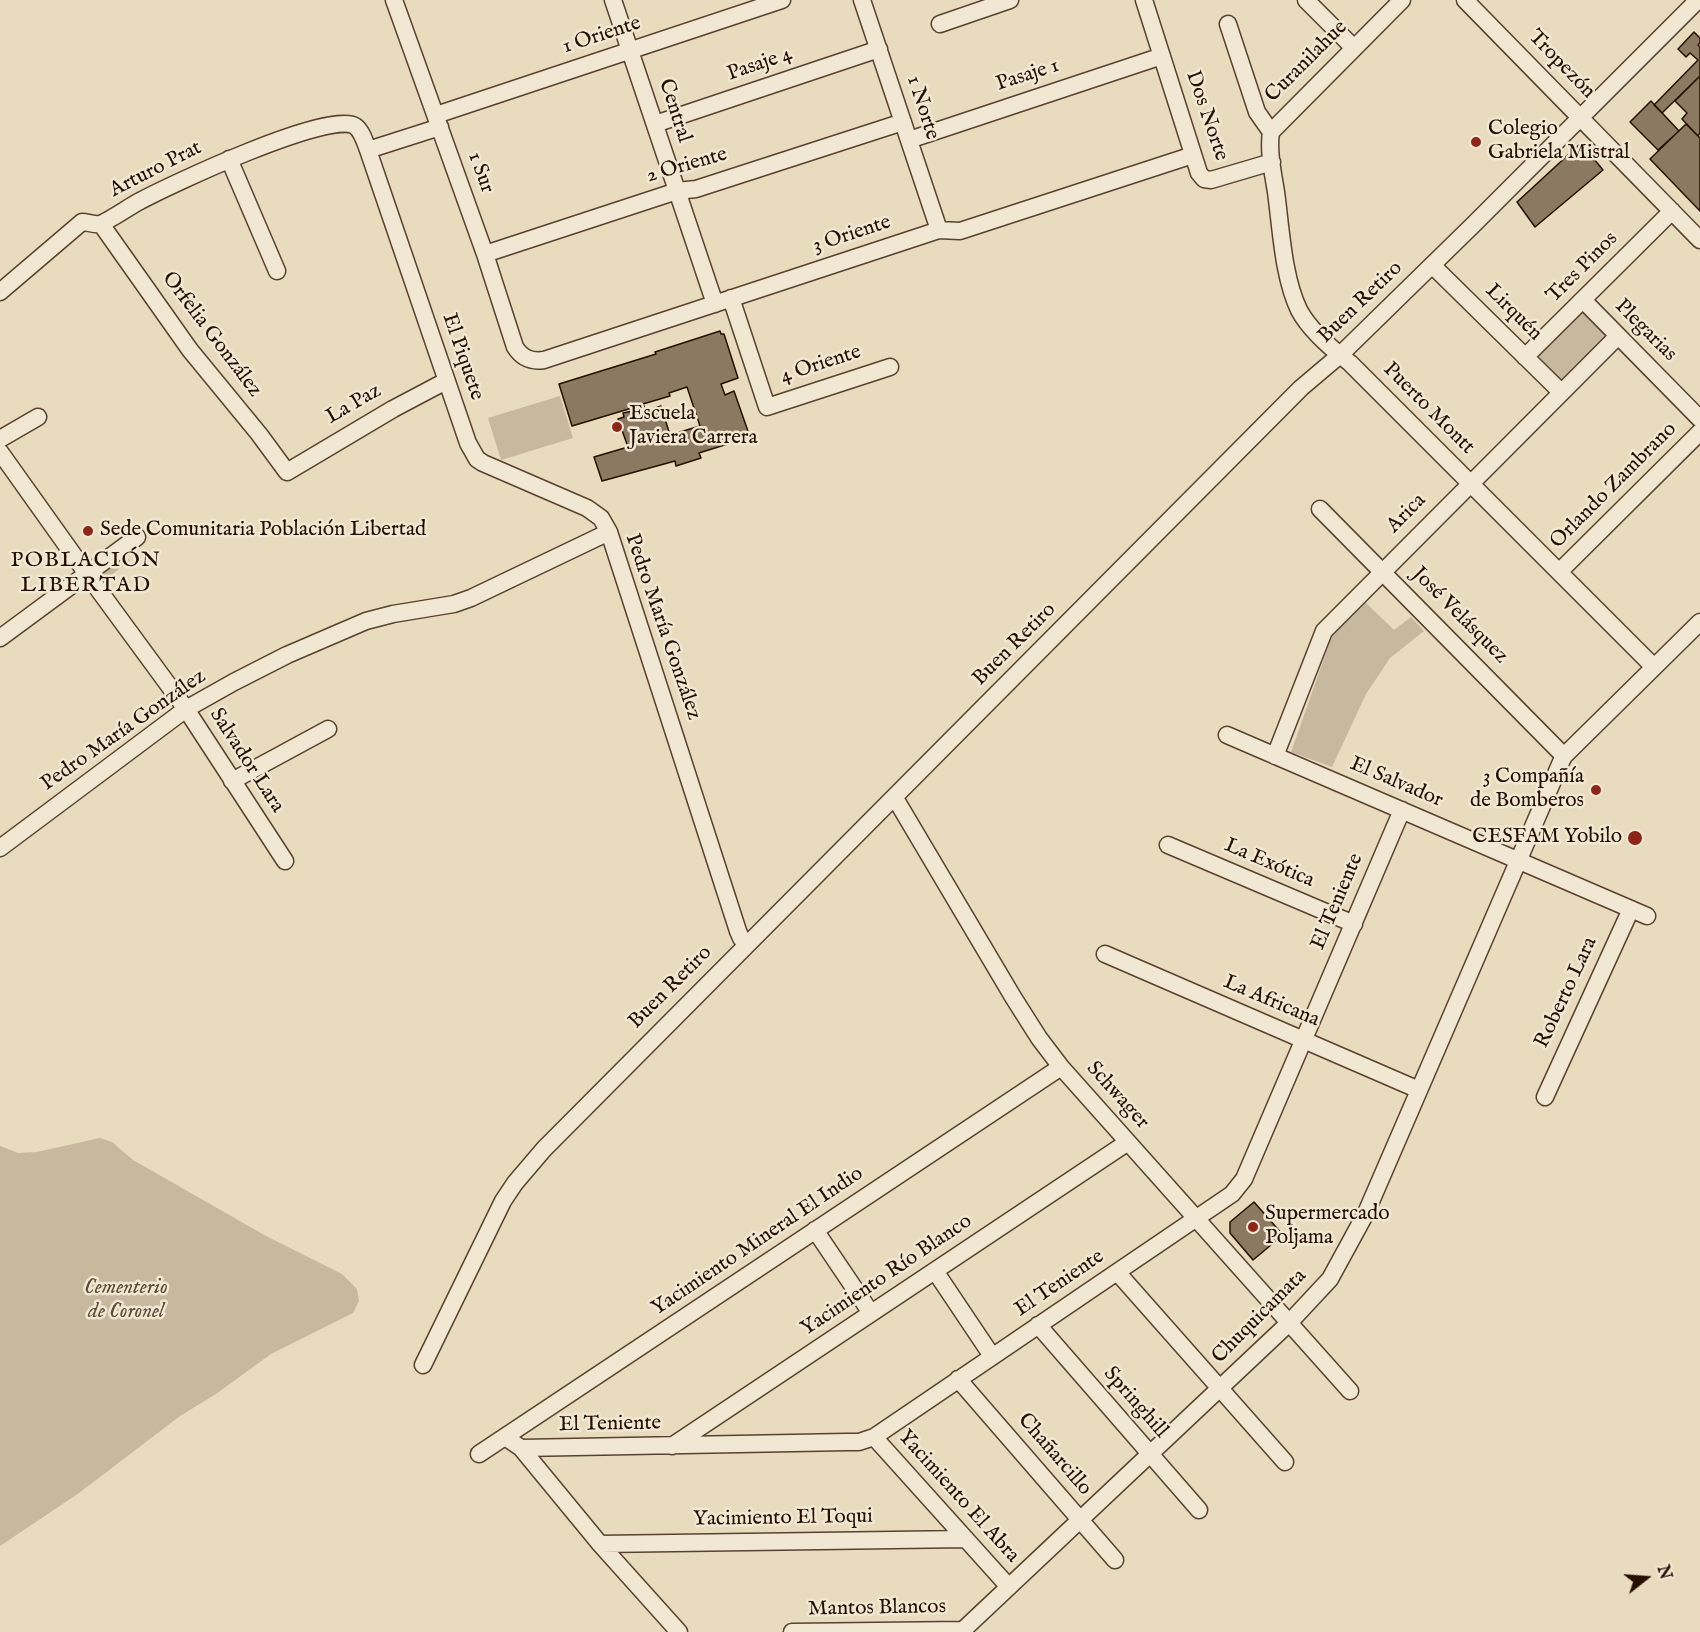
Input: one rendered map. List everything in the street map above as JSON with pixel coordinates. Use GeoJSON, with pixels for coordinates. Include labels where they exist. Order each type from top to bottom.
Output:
{"type":"FeatureCollection","features":[{"type":"Feature","properties":{"kind":"street","name":"1 Sur"},"geometry":{"type":"LineString","coordinates":[[394,0],[485,254],[515,347],[526,358]]}},
{"type":"Feature","properties":{"kind":"street","name":"Central"},"geometry":{"type":"LineString","coordinates":[[613,0],[715,304]]}},
{"type":"Feature","properties":{"kind":"street","name":"1 Oriente"},"geometry":{"type":"LineString","coordinates":[[368,150],[438,121],[630,51],[782,0]]}},
{"type":"Feature","properties":{"kind":"street","name":"1 Norte"},"geometry":{"type":"LineString","coordinates":[[862,0],[939,230]]}},
{"type":"Feature","properties":{"kind":"street"},"geometry":{"type":"LineString","coordinates":[[940,24],[1010,0]]}},
{"type":"Feature","properties":{"kind":"street","name":"Dos Norte"},"geometry":{"type":"LineString","coordinates":[[1144,0],[1199,173],[1204,179],[1211,180],[1272,162]]}},
{"type":"Feature","properties":{"kind":"street"},"geometry":{"type":"LineString","coordinates":[[1306,0],[1354,48]]}},
{"type":"Feature","properties":{"kind":"street","name":"Curanilahue"},"geometry":{"type":"LineString","coordinates":[[1270,132],[1402,0]]}},
{"type":"Feature","properties":{"kind":"street","name":"Tropezón"},"geometry":{"type":"LineString","coordinates":[[1465,0],[1700,240]]}},
{"type":"Feature","properties":{"kind":"street","name":"Buen Retiro"},"geometry":{"type":"LineString","coordinates":[[423,1365],[493,1221],[515,1184],[529,1166],[575,1117],[1302,388],[1340,355],[1432,265],[1698,0]]}},
{"type":"Feature","properties":{"kind":"street"},"geometry":{"type":"LineString","coordinates":[[1228,24],[1257,112],[1270,132]]}},
{"type":"Feature","properties":{"kind":"street","name":"Pasaje 4"},"geometry":{"type":"LineString","coordinates":[[655,124],[879,49]]}},
{"type":"Feature","properties":{"kind":"street","name":"Pasaje 1"},"geometry":{"type":"LineString","coordinates":[[909,140],[1162,56]]}},
{"type":"Feature","properties":{"kind":"street","name":"2 Oriente"},"geometry":{"type":"LineString","coordinates":[[485,254],[677,191],[696,189],[903,122]]}},
{"type":"Feature","properties":{"kind":"street","name":"Arturo Prat"},"geometry":{"type":"LineString","coordinates":[[0,291],[82,222],[101,224],[141,200],[256,148],[339,124],[353,125]]}},
{"type":"Feature","properties":{"kind":"street","name":"El Piquete"},"geometry":{"type":"LineString","coordinates":[[353,125],[360,131],[368,150],[446,381],[468,443],[477,459],[483,464],[587,508],[601,518],[609,532]]}},
{"type":"Feature","properties":{"kind":"street","name":"Puerto Montt"},"geometry":{"type":"LineString","coordinates":[[1270,132],[1288,276],[1300,310],[1306,319],[1654,668]]}},
{"type":"Feature","properties":{"kind":"street","name":"3 Oriente"},"geometry":{"type":"LineString","coordinates":[[526,358],[544,360],[939,230],[960,231],[1193,155]]}},
{"type":"Feature","properties":{"kind":"street"},"geometry":{"type":"LineString","coordinates":[[229,159],[277,271]]}},
{"type":"Feature","properties":{"kind":"street","name":"Tres Pinos"},"geometry":{"type":"LineString","coordinates":[[1525,357],[1672,211]]}},
{"type":"Feature","properties":{"kind":"street","name":"Orfelia González"},"geometry":{"type":"LineString","coordinates":[[101,224],[190,350],[287,472]]}},
{"type":"Feature","properties":{"kind":"street","name":"Lirquén"},"geometry":{"type":"LineString","coordinates":[[1432,265],[1561,392]]}},
{"type":"Feature","properties":{"kind":"street","name":"4 Oriente"},"geometry":{"type":"LineString","coordinates":[[731,298],[767,407],[890,367]]}},
{"type":"Feature","properties":{"kind":"street","name":"Plegarias"},"geometry":{"type":"LineString","coordinates":[[1583,300],[1700,419]]}},
{"type":"Feature","properties":{"kind":"street","name":"Arica"},"geometry":{"type":"LineString","coordinates":[[1275,756],[1324,631],[1618,336]]}},
{"type":"Feature","properties":{"kind":"street","name":"La Paz"},"geometry":{"type":"LineString","coordinates":[[287,472],[393,409],[446,381]]}},
{"type":"Feature","properties":{"kind":"street"},"geometry":{"type":"LineString","coordinates":[[0,439],[38,417]]}},
{"type":"Feature","properties":{"kind":"street","name":"Orlando Zambrano"},"geometry":{"type":"LineString","coordinates":[[1559,572],[1700,432]]}},
{"type":"Feature","properties":{"kind":"street","name":"Salvador Lara"},"geometry":{"type":"LineString","coordinates":[[0,452],[186,709],[285,861]]}},
{"type":"Feature","properties":{"kind":"street","name":"José Velásquez"},"geometry":{"type":"LineString","coordinates":[[1320,509],[1564,756]]}},
{"type":"Feature","properties":{"kind":"street","name":"Pedro María González"},"geometry":{"type":"LineString","coordinates":[[0,848],[186,709],[259,669],[330,636],[379,617],[471,598],[609,532],[738,932],[747,944]]}},
{"type":"Feature","properties":{"kind":"street"},"geometry":{"type":"LineString","coordinates":[[0,638],[137,537]]}},
{"type":"Feature","properties":{"kind":"street"},"geometry":{"type":"LineString","coordinates":[[1564,756],[1700,622]]}},
{"type":"Feature","properties":{"kind":"street"},"geometry":{"type":"LineString","coordinates":[[232,781],[328,729]]}},
{"type":"Feature","properties":{"kind":"street","name":"El Salvador"},"geometry":{"type":"LineString","coordinates":[[1227,735],[1639,912]]}},
{"type":"Feature","properties":{"kind":"street","name":"Chuquicamata"},"geometry":{"type":"LineString","coordinates":[[962,1631],[1289,1323],[1330,1279],[1366,1213],[1564,756]]}},
{"type":"Feature","properties":{"kind":"street","name":"Schwager"},"geometry":{"type":"LineString","coordinates":[[895,798],[1013,997],[1061,1067],[1350,1391]]}},
{"type":"Feature","properties":{"kind":"street","name":"El Teniente"},"geometry":{"type":"LineString","coordinates":[[522,1449],[859,1442],[874,1437],[1232,1194],[1244,1179],[1402,810]]}},
{"type":"Feature","properties":{"kind":"street","name":"La Exótica"},"geometry":{"type":"LineString","coordinates":[[1168,845],[1354,924]]}},
{"type":"Feature","properties":{"kind":"street","name":"Roberto Lara"},"geometry":{"type":"LineString","coordinates":[[1545,1097],[1639,912]]}},
{"type":"Feature","properties":{"kind":"street","name":"La Africana"},"geometry":{"type":"LineString","coordinates":[[1106,954],[1419,1090]]}},
{"type":"Feature","properties":{"kind":"street","name":"Yacimiento Mineral El Indio"},"geometry":{"type":"LineString","coordinates":[[479,1454],[1061,1067]]}},
{"type":"Feature","properties":{"kind":"street","name":"Yacimiento Río Blanco"},"geometry":{"type":"LineString","coordinates":[[671,1446],[1128,1143]]}},
{"type":"Feature","properties":{"kind":"street"},"geometry":{"type":"LineString","coordinates":[[815,1230],[871,1313]]}},
{"type":"Feature","properties":{"kind":"street"},"geometry":{"type":"LineString","coordinates":[[935,1271],[992,1356]]}},
{"type":"Feature","properties":{"kind":"street"},"geometry":{"type":"LineString","coordinates":[[1117,1272],[1285,1462]]}},
{"type":"Feature","properties":{"kind":"street","name":"Springhill"},"geometry":{"type":"LineString","coordinates":[[1038,1325],[1199,1510]]}},
{"type":"Feature","properties":{"kind":"street","name":"Chañarcillo"},"geometry":{"type":"LineString","coordinates":[[958,1379],[1115,1560]]}},
{"type":"Feature","properties":{"kind":"street"},"geometry":{"type":"LineString","coordinates":[[505,1437],[522,1449],[600,1544],[679,1632]]}},
{"type":"Feature","properties":{"kind":"street","name":"Yacimiento El Abra"},"geometry":{"type":"LineString","coordinates":[[874,1437],[1009,1587]]}},
{"type":"Feature","properties":{"kind":"street","name":"Yacimiento El Toqui"},"geometry":{"type":"LineString","coordinates":[[600,1544],[966,1539]]}},
{"type":"Feature","properties":{"kind":"street","name":"Mantos Blancos"},"geometry":{"type":"LineString","coordinates":[[792,1632],[962,1631]]}},
{"type":"Feature","properties":{"kind":"green space"},"geometry":{"type":"Polygon","coordinates":[[[1580,309],[1610,334],[1609,340],[1559,384],[1534,354],[1580,309]]]}},
{"type":"Feature","properties":{"kind":"green space"},"geometry":{"type":"Polygon","coordinates":[[[560,396],[573,438],[501,460],[488,418],[560,396]]]}},
{"type":"Feature","properties":{"kind":"green space"},"geometry":{"type":"Polygon","coordinates":[[[123,551],[130,561],[102,582],[94,572],[123,551]]]}},
{"type":"Feature","properties":{"kind":"green space"},"geometry":{"type":"Polygon","coordinates":[[[1365,602],[1394,630],[1411,617],[1424,631],[1390,658],[1366,694],[1332,767],[1291,752],[1333,633],[1365,602]]]}},
{"type":"Feature","properties":{"kind":"green space","name":"Cementerio de Coronel"},"geometry":{"type":"Polygon","coordinates":[[[100,1138],[112,1142],[133,1160],[266,1236],[342,1274],[357,1289],[359,1301],[353,1313],[271,1354],[216,1394],[180,1416],[79,1493],[0,1546],[0,1146],[18,1153],[37,1152],[100,1138]]]}},
{"type":"Feature","properties":{"kind":"building"},"geometry":{"type":"Polygon","coordinates":[[[1694,32],[1700,38],[1698,45],[1700,47],[1700,76],[1662,113],[1654,105],[1698,60],[1690,53],[1686,57],[1678,49],[1694,32]]]}},
{"type":"Feature","properties":{"kind":"building"},"geometry":{"type":"Polygon","coordinates":[[[1700,76],[1700,133],[1698,136],[1682,119],[1687,113],[1675,101],[1700,76]]]}},
{"type":"Feature","properties":{"kind":"building"},"geometry":{"type":"Polygon","coordinates":[[[1651,101],[1679,131],[1658,150],[1630,122],[1651,101]]]}},
{"type":"Feature","properties":{"kind":"building"},"geometry":{"type":"Polygon","coordinates":[[[1686,124],[1700,138],[1700,211],[1650,159],[1686,124]]]}},
{"type":"Feature","properties":{"kind":"building"},"geometry":{"type":"Polygon","coordinates":[[[1581,143],[1603,170],[1535,227],[1517,202],[1581,143]]]}},
{"type":"Feature","properties":{"kind":"building"},"geometry":{"type":"Polygon","coordinates":[[[720,331],[724,334],[738,378],[721,384],[725,395],[734,391],[750,437],[699,453],[701,458],[676,466],[675,461],[602,481],[594,457],[628,447],[618,419],[624,417],[623,413],[633,411],[632,408],[572,426],[559,384],[656,354],[655,352],[720,331]],[[687,387],[669,393],[670,396],[643,404],[646,411],[661,406],[670,435],[700,426],[687,387]]]}},
{"type":"Feature","properties":{"kind":"building","name":"Supermercado Poljama"},"geometry":{"type":"Polygon","coordinates":[[[1254,1202],[1283,1235],[1253,1260],[1230,1233],[1230,1222],[1254,1202]]]}},
{"type":"Feature","properties":{"kind":"place","name":"Colegio Gabriela Mistral"},"geometry":{"type":"Point","coordinates":[1476,142]}},
{"type":"Feature","properties":{"kind":"place","name":"Escuela Javiera Carrera"},"geometry":{"type":"Point","coordinates":[617,427]}},
{"type":"Feature","properties":{"kind":"place","name":"Sede Comunitaria Población Libertad"},"geometry":{"type":"Point","coordinates":[88,531]}},
{"type":"Feature","properties":{"kind":"place","name":"3 Compañía de Bomberos"},"geometry":{"type":"Point","coordinates":[1596,790]}},
{"type":"Feature","properties":{"kind":"place","name":"CESFAM Yobilo"},"geometry":{"type":"Point","coordinates":[1635,838]}},
{"type":"Feature","properties":{"kind":"place","name":"Supermercado Poljama"},"geometry":{"type":"Point","coordinates":[1253,1227]}},
{"type":"Feature","properties":{"kind":"district","name":"POBLACIÓN LIBERTAD"},"geometry":{"type":"Point","coordinates":[86,574]}}]}
